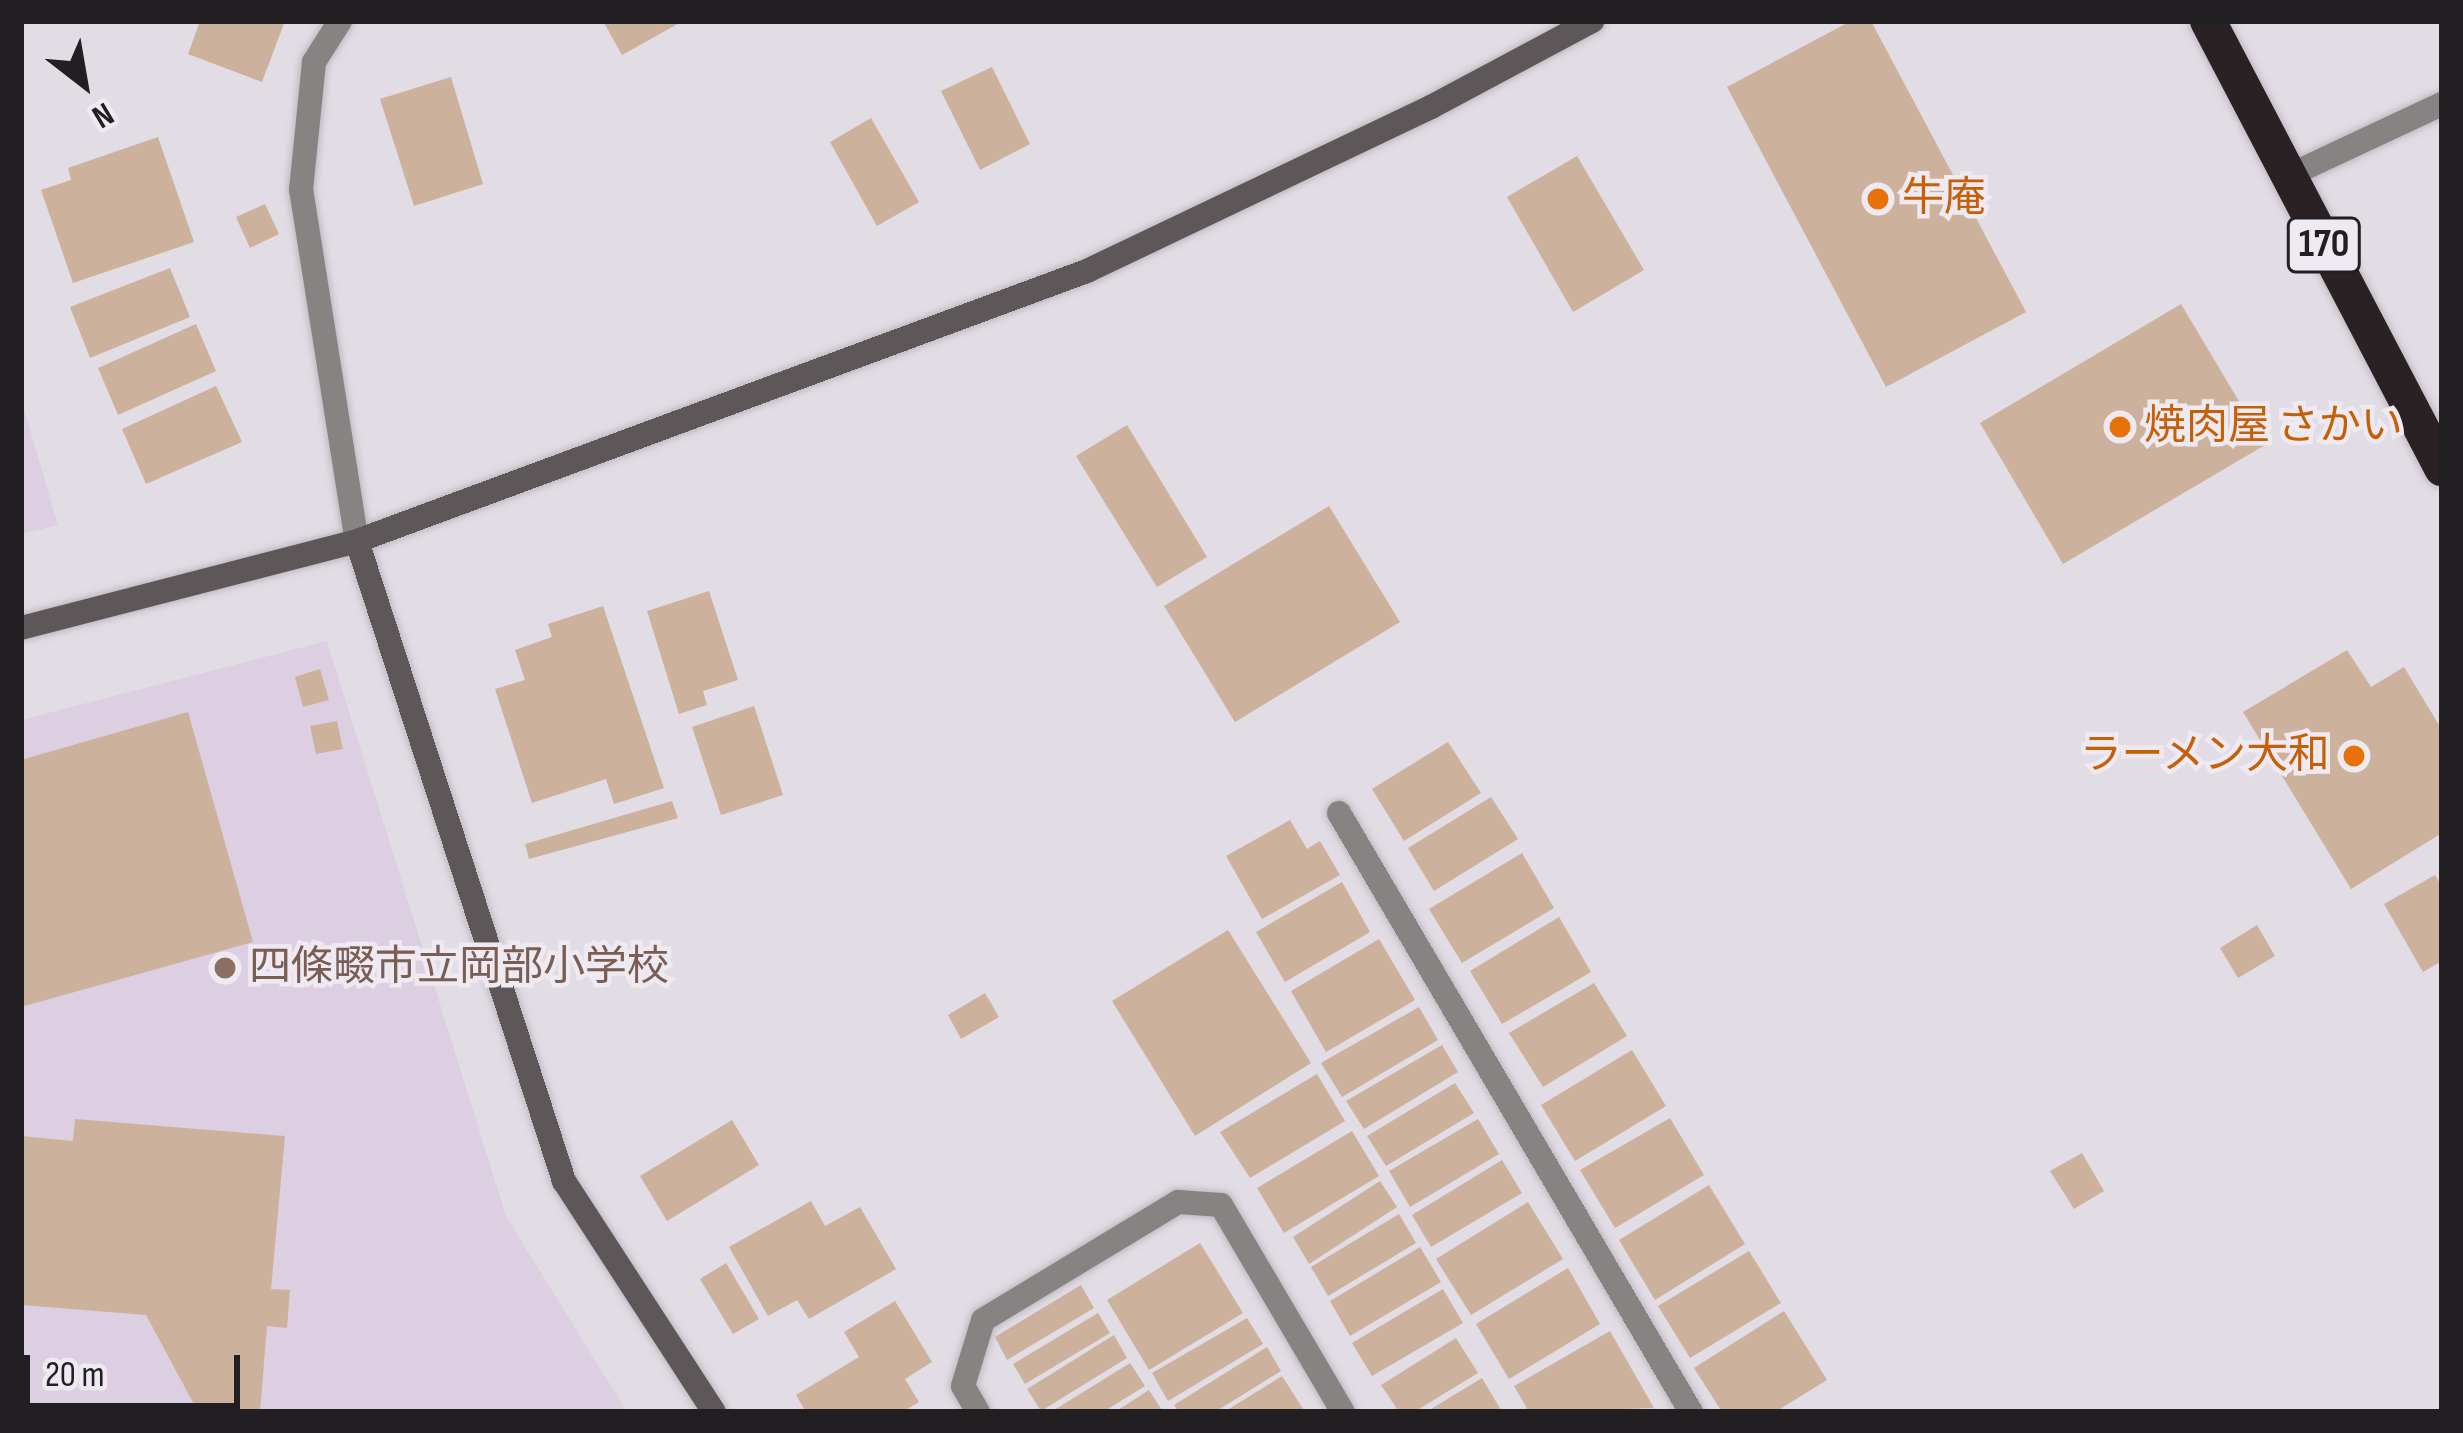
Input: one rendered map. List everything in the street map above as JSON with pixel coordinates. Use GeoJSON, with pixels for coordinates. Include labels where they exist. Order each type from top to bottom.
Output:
{"type":"FeatureCollection","features":[{"type":"Feature","properties":{"kind":"highway","name":"170"},"geometry":{"type":"LineString","coordinates":[[2208,21],[2442,468]]}},
{"type":"Feature","properties":{"kind":"street"},"geometry":{"type":"LineString","coordinates":[[340,21],[314,62],[301,189],[357,542],[564,1181],[715,1412]]}},
{"type":"Feature","properties":{"kind":"street"},"geometry":{"type":"LineString","coordinates":[[21,628],[357,542],[1087,271],[1431,107],[1592,21]]}},
{"type":"Feature","properties":{"kind":"street"},"geometry":{"type":"LineString","coordinates":[[2288,176],[2442,104]]}},
{"type":"Feature","properties":{"kind":"street"},"geometry":{"type":"LineString","coordinates":[[1339,813],[1691,1412]]}},
{"type":"Feature","properties":{"kind":"street"},"geometry":{"type":"LineString","coordinates":[[978,1412],[963,1386],[983,1320],[1178,1202],[1221,1205],[1343,1412]]}},
{"type":"Feature","properties":{"kind":"shaded area"},"geometry":{"type":"Polygon","coordinates":[[[21,399],[58,525],[21,534],[21,399]]]}},
{"type":"Feature","properties":{"kind":"shaded area","name":"四條畷市立岡部小学校"},"geometry":{"type":"Polygon","coordinates":[[[327,641],[506,1216],[627,1412],[21,1412],[21,720],[327,641]]]}},
{"type":"Feature","properties":{"kind":"building"},"geometry":{"type":"Polygon","coordinates":[[[200,21],[285,21],[262,82],[188,54],[200,21]]]}},
{"type":"Feature","properties":{"kind":"building"},"geometry":{"type":"Polygon","coordinates":[[[603,21],[683,21],[622,55],[603,21]]]}},
{"type":"Feature","properties":{"kind":"building"},"geometry":{"type":"Polygon","coordinates":[[[1851,21],[1871,21],[2026,312],[1886,387],[1727,87],[1851,21]]]}},
{"type":"Feature","properties":{"kind":"building"},"geometry":{"type":"Polygon","coordinates":[[[992,67],[1030,144],[980,170],[941,91],[992,67]]]}},
{"type":"Feature","properties":{"kind":"building"},"geometry":{"type":"Polygon","coordinates":[[[451,77],[483,184],[414,206],[380,99],[451,77]]]}},
{"type":"Feature","properties":{"kind":"building"},"geometry":{"type":"Polygon","coordinates":[[[871,118],[919,202],[877,226],[830,142],[871,118]]]}},
{"type":"Feature","properties":{"kind":"building"},"geometry":{"type":"Polygon","coordinates":[[[158,137],[194,242],[73,283],[41,190],[71,180],[68,168],[158,137]]]}},
{"type":"Feature","properties":{"kind":"building"},"geometry":{"type":"Polygon","coordinates":[[[1577,156],[1644,270],[1573,312],[1507,197],[1577,156]]]}},
{"type":"Feature","properties":{"kind":"building"},"geometry":{"type":"Polygon","coordinates":[[[265,204],[279,234],[250,248],[236,217],[265,204]]]}},
{"type":"Feature","properties":{"kind":"building"},"geometry":{"type":"Polygon","coordinates":[[[170,268],[190,317],[90,358],[70,307],[170,268]]]}},
{"type":"Feature","properties":{"kind":"building"},"geometry":{"type":"Polygon","coordinates":[[[2181,304],[2265,445],[2063,564],[1980,423],[2181,304]]]}},
{"type":"Feature","properties":{"kind":"building"},"geometry":{"type":"Polygon","coordinates":[[[196,324],[216,371],[118,415],[98,368],[196,324]]]}},
{"type":"Feature","properties":{"kind":"building"},"geometry":{"type":"Polygon","coordinates":[[[216,386],[242,442],[146,484],[122,429],[216,386]]]}},
{"type":"Feature","properties":{"kind":"building"},"geometry":{"type":"Polygon","coordinates":[[[1127,425],[1207,557],[1157,587],[1076,456],[1127,425]]]}},
{"type":"Feature","properties":{"kind":"building"},"geometry":{"type":"Polygon","coordinates":[[[1329,506],[1400,622],[1235,722],[1164,606],[1329,506]]]}},
{"type":"Feature","properties":{"kind":"building"},"geometry":{"type":"Polygon","coordinates":[[[709,591],[738,680],[703,691],[707,705],[679,714],[647,611],[709,591]]]}},
{"type":"Feature","properties":{"kind":"building"},"geometry":{"type":"Polygon","coordinates":[[[603,606],[664,788],[614,804],[606,779],[532,803],[495,689],[525,680],[515,650],[552,637],[548,624],[603,606]]]}},
{"type":"Feature","properties":{"kind":"building"},"geometry":{"type":"Polygon","coordinates":[[[2347,650],[2371,687],[2404,667],[2442,730],[2442,833],[2351,889],[2243,712],[2347,650]]]}},
{"type":"Feature","properties":{"kind":"building"},"geometry":{"type":"Polygon","coordinates":[[[320,669],[329,700],[303,707],[295,677],[320,669]]]}},
{"type":"Feature","properties":{"kind":"building"},"geometry":{"type":"Polygon","coordinates":[[[754,706],[783,795],[721,815],[692,727],[754,706]]]}},
{"type":"Feature","properties":{"kind":"building"},"geometry":{"type":"Polygon","coordinates":[[[188,712],[253,942],[21,1007],[21,760],[188,712]]]}},
{"type":"Feature","properties":{"kind":"building"},"geometry":{"type":"Polygon","coordinates":[[[337,721],[343,749],[316,754],[310,726],[337,721]]]}},
{"type":"Feature","properties":{"kind":"building"},"geometry":{"type":"Polygon","coordinates":[[[1448,742],[1481,793],[1404,841],[1372,789],[1448,742]]]}},
{"type":"Feature","properties":{"kind":"building"},"geometry":{"type":"Polygon","coordinates":[[[1491,797],[1518,839],[1434,891],[1408,848],[1491,797]]]}},
{"type":"Feature","properties":{"kind":"building"},"geometry":{"type":"Polygon","coordinates":[[[672,801],[678,818],[529,859],[525,844],[672,801]]]}},
{"type":"Feature","properties":{"kind":"building"},"geometry":{"type":"Polygon","coordinates":[[[1290,820],[1307,849],[1320,841],[1340,875],[1262,919],[1226,856],[1290,820]]]}},
{"type":"Feature","properties":{"kind":"building"},"geometry":{"type":"Polygon","coordinates":[[[1522,853],[1554,908],[1462,963],[1429,909],[1522,853]]]}},
{"type":"Feature","properties":{"kind":"building"},"geometry":{"type":"Polygon","coordinates":[[[2435,875],[2442,887],[2442,961],[2423,972],[2384,904],[2435,875]]]}},
{"type":"Feature","properties":{"kind":"building"},"geometry":{"type":"Polygon","coordinates":[[[1342,882],[1370,932],[1285,982],[1256,932],[1342,882]]]}},
{"type":"Feature","properties":{"kind":"building"},"geometry":{"type":"Polygon","coordinates":[[[1559,917],[1591,972],[1502,1024],[1470,971],[1559,917]]]}},
{"type":"Feature","properties":{"kind":"building"},"geometry":{"type":"Polygon","coordinates":[[[2257,925],[2275,956],[2238,978],[2220,948],[2257,925]]]}},
{"type":"Feature","properties":{"kind":"building"},"geometry":{"type":"Polygon","coordinates":[[[1228,930],[1311,1063],[1195,1136],[1112,1001],[1228,930]]]}},
{"type":"Feature","properties":{"kind":"building"},"geometry":{"type":"Polygon","coordinates":[[[1379,939],[1415,1000],[1326,1052],[1291,991],[1379,939]]]}},
{"type":"Feature","properties":{"kind":"building"},"geometry":{"type":"Polygon","coordinates":[[[1594,983],[1627,1036],[1543,1087],[1509,1033],[1594,983]]]}},
{"type":"Feature","properties":{"kind":"building"},"geometry":{"type":"Polygon","coordinates":[[[985,993],[999,1017],[961,1039],[948,1015],[985,993]]]}},
{"type":"Feature","properties":{"kind":"building"},"geometry":{"type":"Polygon","coordinates":[[[1419,1007],[1438,1040],[1342,1097],[1321,1063],[1419,1007]]]}},
{"type":"Feature","properties":{"kind":"building"},"geometry":{"type":"Polygon","coordinates":[[[1442,1045],[1458,1072],[1364,1129],[1346,1101],[1442,1045]]]}},
{"type":"Feature","properties":{"kind":"building"},"geometry":{"type":"Polygon","coordinates":[[[1632,1050],[1666,1106],[1575,1161],[1541,1105],[1632,1050]]]}},
{"type":"Feature","properties":{"kind":"building"},"geometry":{"type":"Polygon","coordinates":[[[1317,1074],[1345,1121],[1250,1178],[1220,1132],[1317,1074]]]}},
{"type":"Feature","properties":{"kind":"building"},"geometry":{"type":"Polygon","coordinates":[[[1455,1083],[1474,1113],[1386,1166],[1367,1136],[1455,1083]]]}},
{"type":"Feature","properties":{"kind":"building"},"geometry":{"type":"Polygon","coordinates":[[[1670,1118],[1704,1175],[1615,1228],[1580,1170],[1670,1118]]]}},
{"type":"Feature","properties":{"kind":"building"},"geometry":{"type":"Polygon","coordinates":[[[75,1119],[285,1136],[271,1289],[290,1290],[287,1328],[267,1326],[260,1412],[131,1412],[132,1403],[196,1408],[146,1315],[21,1305],[21,1136],[73,1141],[75,1119]]]}},
{"type":"Feature","properties":{"kind":"building"},"geometry":{"type":"Polygon","coordinates":[[[1478,1119],[1499,1154],[1410,1207],[1389,1171],[1478,1119]]]}},
{"type":"Feature","properties":{"kind":"building"},"geometry":{"type":"Polygon","coordinates":[[[732,1120],[759,1165],[667,1221],[640,1176],[732,1120]]]}},
{"type":"Feature","properties":{"kind":"building"},"geometry":{"type":"Polygon","coordinates":[[[1352,1131],[1379,1176],[1284,1233],[1257,1188],[1352,1131]]]}},
{"type":"Feature","properties":{"kind":"building"},"geometry":{"type":"Polygon","coordinates":[[[2082,1153],[2104,1191],[2074,1209],[2050,1171],[2082,1153]]]}},
{"type":"Feature","properties":{"kind":"building"},"geometry":{"type":"Polygon","coordinates":[[[1502,1160],[1522,1193],[1431,1247],[1412,1215],[1502,1160]]]}},
{"type":"Feature","properties":{"kind":"building"},"geometry":{"type":"Polygon","coordinates":[[[1380,1181],[1397,1207],[1309,1264],[1293,1237],[1380,1181]]]}},
{"type":"Feature","properties":{"kind":"building"},"geometry":{"type":"Polygon","coordinates":[[[1709,1185],[1745,1244],[1655,1300],[1619,1240],[1709,1185]]]}},
{"type":"Feature","properties":{"kind":"building"},"geometry":{"type":"Polygon","coordinates":[[[811,1201],[825,1226],[860,1207],[896,1269],[809,1319],[797,1300],[768,1316],[729,1247],[811,1201]]]}},
{"type":"Feature","properties":{"kind":"building"},"geometry":{"type":"Polygon","coordinates":[[[1528,1202],[1563,1259],[1471,1315],[1436,1259],[1528,1202]]]}},
{"type":"Feature","properties":{"kind":"building"},"geometry":{"type":"Polygon","coordinates":[[[1399,1214],[1416,1243],[1328,1296],[1311,1267],[1399,1214]]]}},
{"type":"Feature","properties":{"kind":"building"},"geometry":{"type":"Polygon","coordinates":[[[1200,1243],[1243,1313],[1149,1370],[1107,1300],[1200,1243]]]}},
{"type":"Feature","properties":{"kind":"building"},"geometry":{"type":"Polygon","coordinates":[[[1420,1247],[1441,1282],[1350,1336],[1330,1301],[1420,1247]]]}},
{"type":"Feature","properties":{"kind":"building"},"geometry":{"type":"Polygon","coordinates":[[[1749,1251],[1781,1303],[1690,1358],[1658,1306],[1749,1251]]]}},
{"type":"Feature","properties":{"kind":"building"},"geometry":{"type":"Polygon","coordinates":[[[726,1263],[759,1319],[733,1334],[700,1279],[726,1263]]]}},
{"type":"Feature","properties":{"kind":"building"},"geometry":{"type":"Polygon","coordinates":[[[1568,1268],[1600,1324],[1509,1379],[1476,1324],[1568,1268]]]}},
{"type":"Feature","properties":{"kind":"building"},"geometry":{"type":"Polygon","coordinates":[[[1081,1285],[1094,1308],[1007,1360],[995,1337],[1081,1285]]]}},
{"type":"Feature","properties":{"kind":"building"},"geometry":{"type":"Polygon","coordinates":[[[1443,1289],[1463,1323],[1372,1376],[1352,1343],[1443,1289]]]}},
{"type":"Feature","properties":{"kind":"building"},"geometry":{"type":"Polygon","coordinates":[[[895,1301],[932,1362],[905,1379],[919,1402],[902,1412],[806,1412],[796,1395],[859,1357],[844,1332],[895,1301]]]}},
{"type":"Feature","properties":{"kind":"building"},"geometry":{"type":"Polygon","coordinates":[[[1784,1311],[1827,1380],[1775,1412],[1722,1412],[1694,1368],[1784,1311]]]}},
{"type":"Feature","properties":{"kind":"building"},"geometry":{"type":"Polygon","coordinates":[[[1098,1313],[1110,1333],[1025,1384],[1013,1364],[1098,1313]]]}},
{"type":"Feature","properties":{"kind":"building"},"geometry":{"type":"Polygon","coordinates":[[[1247,1318],[1263,1344],[1168,1401],[1152,1373],[1247,1318]]]}},
{"type":"Feature","properties":{"kind":"building"},"geometry":{"type":"Polygon","coordinates":[[[1610,1331],[1654,1408],[1529,1412],[1514,1386],[1610,1331]]]}},
{"type":"Feature","properties":{"kind":"building"},"geometry":{"type":"Polygon","coordinates":[[[1114,1335],[1127,1358],[1041,1411],[1027,1389],[1114,1335]]]}},
{"type":"Feature","properties":{"kind":"building"},"geometry":{"type":"Polygon","coordinates":[[[1456,1338],[1478,1373],[1414,1412],[1399,1412],[1381,1385],[1456,1338]]]}},
{"type":"Feature","properties":{"kind":"building"},"geometry":{"type":"Polygon","coordinates":[[[1267,1347],[1281,1371],[1215,1412],[1179,1412],[1174,1405],[1267,1347]]]}},
{"type":"Feature","properties":{"kind":"building"},"geometry":{"type":"Polygon","coordinates":[[[1130,1363],[1145,1386],[1103,1412],[1051,1412],[1130,1363]]]}},
{"type":"Feature","properties":{"kind":"building"},"geometry":{"type":"Polygon","coordinates":[[[1282,1376],[1305,1412],[1224,1412],[1282,1376]]]}},
{"type":"Feature","properties":{"kind":"building"},"geometry":{"type":"Polygon","coordinates":[[[1482,1378],[1501,1410],[1426,1412],[1482,1378]]]}},
{"type":"Feature","properties":{"kind":"building"},"geometry":{"type":"Polygon","coordinates":[[[1149,1390],[1163,1412],[1115,1412],[1149,1390]]]}},
{"type":"Feature","properties":{"kind":"place","name":"牛庵"},"geometry":{"type":"Point","coordinates":[1878,199]}},
{"type":"Feature","properties":{"kind":"place","name":"焼肉屋 さかい"},"geometry":{"type":"Point","coordinates":[2120,427]}},
{"type":"Feature","properties":{"kind":"place","name":"ラーメン大和"},"geometry":{"type":"Point","coordinates":[2354,756]}},
{"type":"Feature","properties":{"kind":"place","name":"四條畷市立岡部小学校"},"geometry":{"type":"Point","coordinates":[225,968]}}]}
